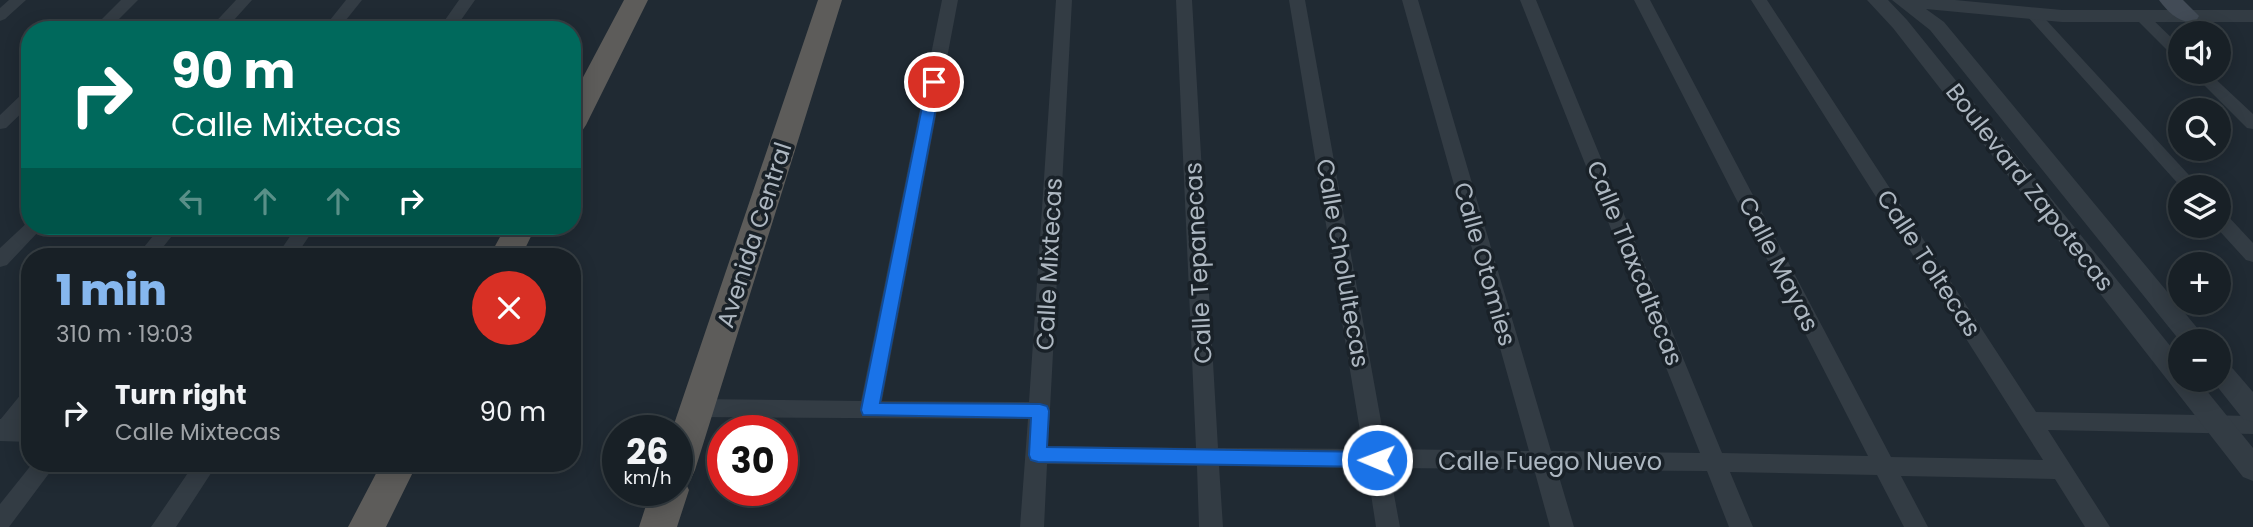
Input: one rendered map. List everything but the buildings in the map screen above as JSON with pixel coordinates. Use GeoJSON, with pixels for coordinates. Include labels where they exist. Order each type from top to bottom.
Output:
{"type":"FeatureCollection","features":[{"type":"Feature","properties":{"kind":"highway"},"geometry":{"type":"LineString","coordinates":[[581,107],[636,0]]}},
{"type":"Feature","properties":{"kind":"highway","name":"Avenida Central"},"geometry":{"type":"LineString","coordinates":[[693,423],[830,0]]}},
{"type":"Feature","properties":{"kind":"highway"},"geometry":{"type":"LineString","coordinates":[[367,527],[396,472]]}},
{"type":"Feature","properties":{"kind":"highway"},"geometry":{"type":"LineString","coordinates":[[658,527],[665,506]]}},
{"type":"Feature","properties":{"kind":"main road"},"geometry":{"type":"LineString","coordinates":[[2170,0],[2188,16]]}},
{"type":"Feature","properties":{"kind":"street"},"geometry":{"type":"LineString","coordinates":[[0,16],[18,0]]}},
{"type":"Feature","properties":{"kind":"street"},"geometry":{"type":"LineString","coordinates":[[108,21],[130,0]]}},
{"type":"Feature","properties":{"kind":"street"},"geometry":{"type":"LineString","coordinates":[[224,21],[244,0]]}},
{"type":"Feature","properties":{"kind":"street"},"geometry":{"type":"LineString","coordinates":[[337,21],[354,0]]}},
{"type":"Feature","properties":{"kind":"street"},"geometry":{"type":"LineString","coordinates":[[452,21],[467,0]]}},
{"type":"Feature","properties":{"kind":"street"},"geometry":{"type":"LineString","coordinates":[[870,410],[950,0]]}},
{"type":"Feature","properties":{"kind":"street","name":"Calle Mixtecas"},"geometry":{"type":"LineString","coordinates":[[1032,527],[1064,0]]}},
{"type":"Feature","properties":{"kind":"street","name":"Calle Tepanecas"},"geometry":{"type":"LineString","coordinates":[[1184,0],[1211,527]]}},
{"type":"Feature","properties":{"kind":"street","name":"Calle Cholultecas"},"geometry":{"type":"LineString","coordinates":[[1297,0],[1388,527]]}},
{"type":"Feature","properties":{"kind":"street","name":"Calle Otomies"},"geometry":{"type":"LineString","coordinates":[[1410,0],[1562,527]]}},
{"type":"Feature","properties":{"kind":"street","name":"Calle Tlaxcaltecas"},"geometry":{"type":"LineString","coordinates":[[1528,0],[1741,527]]}},
{"type":"Feature","properties":{"kind":"street","name":"Calle Mayas"},"geometry":{"type":"LineString","coordinates":[[1642,0],[1916,527]]}},
{"type":"Feature","properties":{"kind":"street","name":"Calle Toltecas"},"geometry":{"type":"LineString","coordinates":[[1759,0],[2098,527]]}},
{"type":"Feature","properties":{"kind":"street","name":"Boulevard Zapotecas"},"geometry":{"type":"LineString","coordinates":[[1877,0],[1900,24],[2168,360]]}},
{"type":"Feature","properties":{"kind":"street"},"geometry":{"type":"LineString","coordinates":[[1901,0],[2062,16],[2251,17]]}},
{"type":"Feature","properties":{"kind":"street","name":"Boulevard Zapotecas"},"geometry":{"type":"LineString","coordinates":[[1901,0],[1937,26],[2185,329]]}},
{"type":"Feature","properties":{"kind":"street"},"geometry":{"type":"LineString","coordinates":[[2047,0],[2062,16]]}},
{"type":"Feature","properties":{"kind":"street"},"geometry":{"type":"LineString","coordinates":[[2081,0],[2096,16]]}},
{"type":"Feature","properties":{"kind":"street"},"geometry":{"type":"LineString","coordinates":[[2032,13],[2180,175]]}},
{"type":"Feature","properties":{"kind":"street"},"geometry":{"type":"LineString","coordinates":[[2141,16],[2168,42]]}},
{"type":"Feature","properties":{"kind":"street"},"geometry":{"type":"LineString","coordinates":[[2211,84],[2253,124]]}},
{"type":"Feature","properties":{"kind":"street"},"geometry":{"type":"LineString","coordinates":[[0,124],[21,104]]}},
{"type":"Feature","properties":{"kind":"street"},"geometry":{"type":"LineString","coordinates":[[2231,231],[2253,255]]}},
{"type":"Feature","properties":{"kind":"street"},"geometry":{"type":"LineString","coordinates":[[0,260],[24,235]]}},
{"type":"Feature","properties":{"kind":"street"},"geometry":{"type":"LineString","coordinates":[[2231,384],[2253,411]]}},
{"type":"Feature","properties":{"kind":"street","name":"Boulevard Zapotecas"},"geometry":{"type":"LineString","coordinates":[[2193,392],[2253,469]]}},
{"type":"Feature","properties":{"kind":"street"},"geometry":{"type":"LineString","coordinates":[[698,408],[1040,411]]}},
{"type":"Feature","properties":{"kind":"street"},"geometry":{"type":"LineString","coordinates":[[12,430],[21,414]]}},
{"type":"Feature","properties":{"kind":"street"},"geometry":{"type":"LineString","coordinates":[[2030,421],[2253,425]]}},
{"type":"Feature","properties":{"kind":"street","name":"Calle Fuego Nuevo"},"geometry":{"type":"LineString","coordinates":[[1038,455],[1715,462],[2061,470]]}},
{"type":"Feature","properties":{"kind":"street"},"geometry":{"type":"LineString","coordinates":[[0,521],[39,472]]}},
{"type":"Feature","properties":{"kind":"street"},"geometry":{"type":"LineString","coordinates":[[163,527],[201,472]]}},
{"type":"Feature","properties":{"kind":"route"},"geometry":{"type":"LineString","coordinates":[[934,82],[870,410],[1040,411],[1038,455],[1377,460]]}}]}
